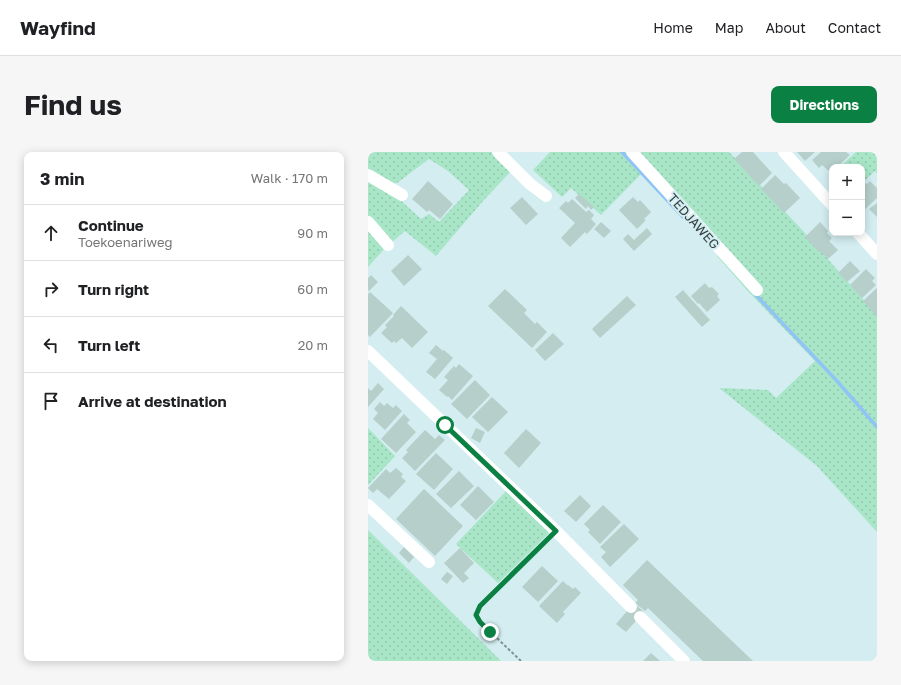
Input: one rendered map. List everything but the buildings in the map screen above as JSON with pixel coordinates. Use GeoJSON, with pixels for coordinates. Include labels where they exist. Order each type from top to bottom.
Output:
{"type":"FeatureCollection","features":[{"type":"Feature","properties":{"kind":"street"},"geometry":{"type":"LineString","coordinates":[[498,152],[530,184],[546,196]]}},
{"type":"Feature","properties":{"kind":"street","name":"TEDJAWEG"},"geometry":{"type":"LineString","coordinates":[[632,152],[756,290]]}},
{"type":"Feature","properties":{"kind":"street"},"geometry":{"type":"LineString","coordinates":[[784,152],[829,201]]}},
{"type":"Feature","properties":{"kind":"street"},"geometry":{"type":"LineString","coordinates":[[368,175],[402,195]]}},
{"type":"Feature","properties":{"kind":"street"},"geometry":{"type":"LineString","coordinates":[[368,222],[388,245]]}},
{"type":"Feature","properties":{"kind":"street"},"geometry":{"type":"LineString","coordinates":[[861,236],[877,254]]}},
{"type":"Feature","properties":{"kind":"street"},"geometry":{"type":"LineString","coordinates":[[368,351],[556,531],[630,607]]}},
{"type":"Feature","properties":{"kind":"street"},"geometry":{"type":"LineString","coordinates":[[368,505],[428,562]]}},
{"type":"Feature","properties":{"kind":"street"},"geometry":{"type":"LineString","coordinates":[[640,617],[684,661]]}},
{"type":"Feature","properties":{"kind":"path"},"geometry":{"type":"LineString","coordinates":[[521,661],[480,622],[476,615],[480,606],[556,531]]}},
{"type":"Feature","properties":{"kind":"green space"},"geometry":{"type":"Polygon","coordinates":[[[368,152],[495,152],[513,169],[483,201],[436,256],[405,231],[391,243],[368,217],[368,178],[386,187],[421,219],[429,214],[439,222],[469,190],[448,171],[429,159],[397,183],[390,183],[368,171],[368,152]]]}},
{"type":"Feature","properties":{"kind":"green space"},"geometry":{"type":"Polygon","coordinates":[[[550,152],[729,152],[804,232],[877,315],[877,532],[817,466],[719,388],[768,390],[776,398],[815,361],[746,289],[717,256],[720,253],[644,171],[601,215],[571,188],[562,197],[533,170],[550,152]]]}},
{"type":"Feature","properties":{"kind":"green space"},"geometry":{"type":"Polygon","coordinates":[[[856,152],[877,152],[877,174],[875,171],[865,180],[865,164],[843,164],[856,152]]]}},
{"type":"Feature","properties":{"kind":"green space"},"geometry":{"type":"Polygon","coordinates":[[[368,225],[386,247],[368,267],[368,225]]]}},
{"type":"Feature","properties":{"kind":"green space"},"geometry":{"type":"Polygon","coordinates":[[[368,428],[395,456],[368,485],[368,428]]]}},
{"type":"Feature","properties":{"kind":"green space"},"geometry":{"type":"Polygon","coordinates":[[[506,491],[549,533],[498,583],[456,544],[506,491]]]}},
{"type":"Feature","properties":{"kind":"green space"},"geometry":{"type":"Polygon","coordinates":[[[368,530],[486,646],[501,661],[368,661],[368,530]]]}},
{"type":"Feature","properties":{"kind":"waterway"},"geometry":{"type":"LineString","coordinates":[[622,152],[683,217]]}},
{"type":"Feature","properties":{"kind":"waterway"},"geometry":{"type":"LineString","coordinates":[[754,293],[837,381],[877,427]]}},
{"type":"Feature","properties":{"kind":"route"},"geometry":{"type":"LineString","coordinates":[[445,425],[556,531],[480,606],[476,615],[480,622],[490,632]]}}]}
